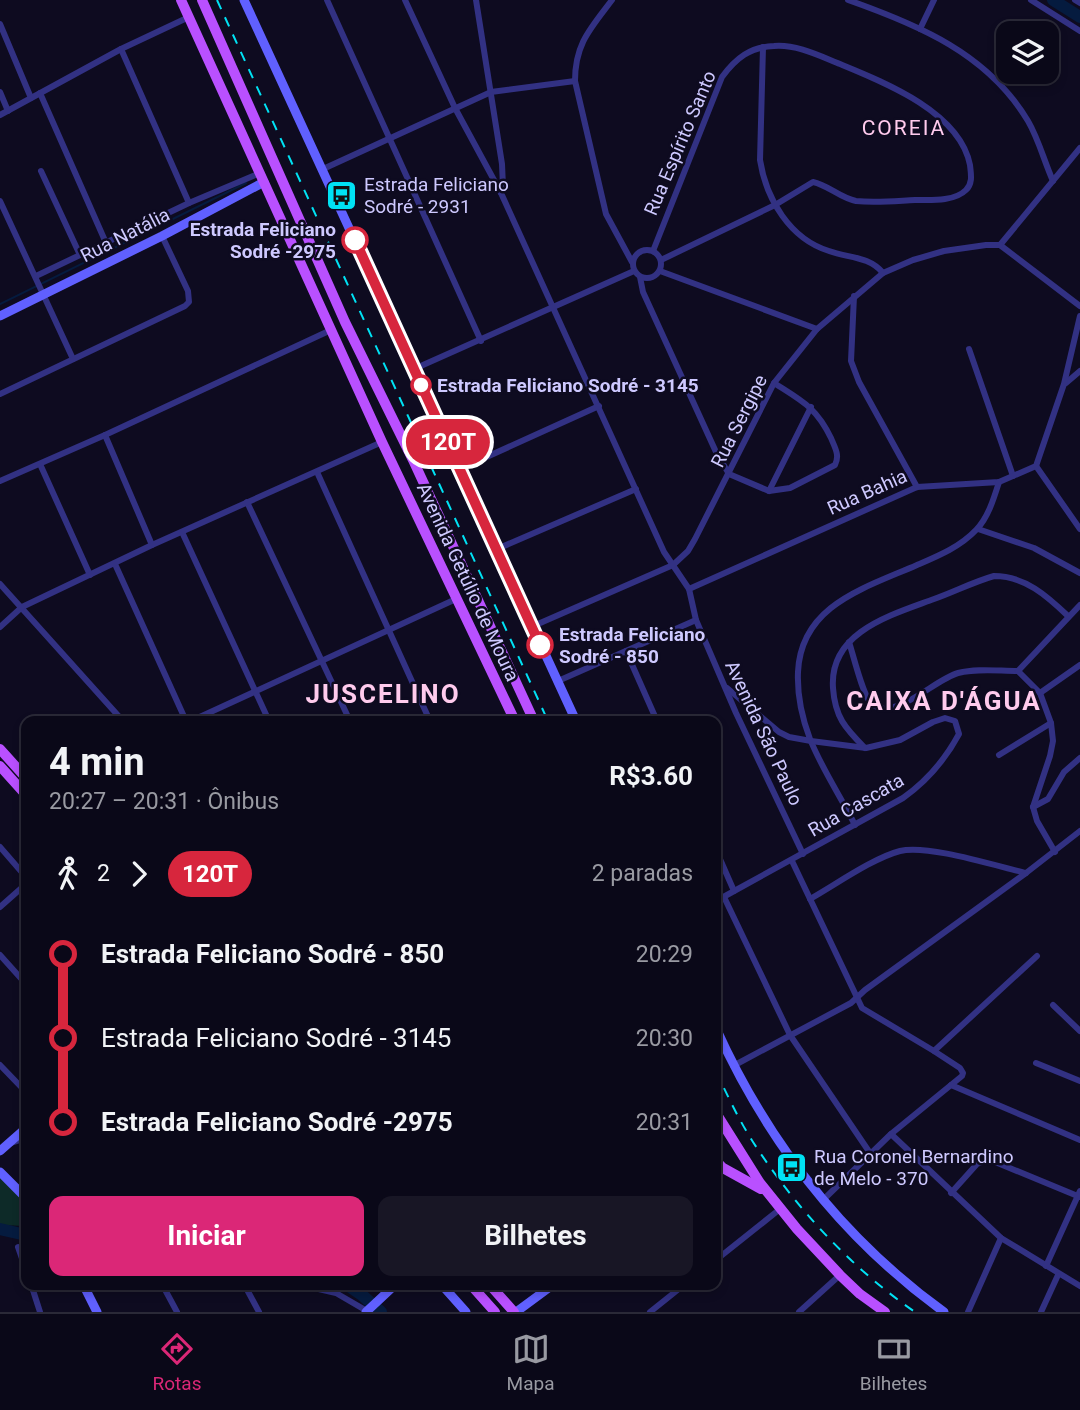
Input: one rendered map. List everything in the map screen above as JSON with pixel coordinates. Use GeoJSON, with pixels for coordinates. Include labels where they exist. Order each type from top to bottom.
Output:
{"type":"FeatureCollection","features":[{"type":"Feature","properties":{"kind":"main road","name":"Avenida Getúlio de Moura"},"geometry":{"type":"LineString","coordinates":[[181,0],[331,330],[512,716]]}},
{"type":"Feature","properties":{"kind":"main road","name":"Avenida Getúlio de Moura"},"geometry":{"type":"LineString","coordinates":[[202,0],[368,370],[414,460],[532,716]]}},
{"type":"Feature","properties":{"kind":"main road"},"geometry":{"type":"LineString","coordinates":[[244,0],[574,716]]}},
{"type":"Feature","properties":{"kind":"main road"},"geometry":{"type":"LineString","coordinates":[[189,17],[211,21]]}},
{"type":"Feature","properties":{"kind":"main road","name":"Rua Natália"},"geometry":{"type":"LineString","coordinates":[[0,316],[162,236],[262,177]]}},
{"type":"Feature","properties":{"kind":"main road"},"geometry":{"type":"LineString","coordinates":[[287,232],[302,225]]}},
{"type":"Feature","properties":{"kind":"main road"},"geometry":{"type":"LineString","coordinates":[[383,442],[388,445],[401,470],[409,471],[414,460]]}},
{"type":"Feature","properties":{"kind":"main road"},"geometry":{"type":"LineString","coordinates":[[416,513],[409,492],[412,485],[421,491],[443,527]]}},
{"type":"Feature","properties":{"kind":"main road"},"geometry":{"type":"LineString","coordinates":[[0,749],[21,772]]}},
{"type":"Feature","properties":{"kind":"main road"},"geometry":{"type":"LineString","coordinates":[[0,766],[21,789]]}},
{"type":"Feature","properties":{"kind":"main road"},"geometry":{"type":"LineString","coordinates":[[721,1039],[751,1100],[804,1178],[822,1200],[888,1266],[944,1312]]}},
{"type":"Feature","properties":{"kind":"main road"},"geometry":{"type":"LineString","coordinates":[[721,1121],[766,1192],[780,1209],[840,1275],[885,1312]]}},
{"type":"Feature","properties":{"kind":"main road"},"geometry":{"type":"LineString","coordinates":[[3,1148],[21,1132]]}},
{"type":"Feature","properties":{"kind":"main road"},"geometry":{"type":"LineString","coordinates":[[721,1150],[724,1145],[736,1146]]}},
{"type":"Feature","properties":{"kind":"main road"},"geometry":{"type":"LineString","coordinates":[[723,1170],[738,1167],[743,1156]]}},
{"type":"Feature","properties":{"kind":"main road"},"geometry":{"type":"LineString","coordinates":[[723,1170],[766,1192]]}},
{"type":"Feature","properties":{"kind":"main road"},"geometry":{"type":"LineString","coordinates":[[0,1172],[21,1193]]}},
{"type":"Feature","properties":{"kind":"main road"},"geometry":{"type":"LineString","coordinates":[[86,1290],[97,1312]]}},
{"type":"Feature","properties":{"kind":"main road"},"geometry":{"type":"LineString","coordinates":[[368,1310],[390,1290]]}},
{"type":"Feature","properties":{"kind":"main road"},"geometry":{"type":"LineString","coordinates":[[446,1290],[466,1312]]}},
{"type":"Feature","properties":{"kind":"main road"},"geometry":{"type":"LineString","coordinates":[[476,1290],[495,1311]]}},
{"type":"Feature","properties":{"kind":"main road"},"geometry":{"type":"LineString","coordinates":[[494,1290],[515,1312],[546,1290]]}},
{"type":"Feature","properties":{"kind":"street"},"geometry":{"type":"LineString","coordinates":[[327,0],[481,341]]}},
{"type":"Feature","properties":{"kind":"street"},"geometry":{"type":"LineString","coordinates":[[405,0],[455,108],[501,193]]}},
{"type":"Feature","properties":{"kind":"street","name":"Avenida São Paulo"},"geometry":{"type":"LineString","coordinates":[[476,0],[503,172],[501,193],[664,552],[689,590],[696,620],[803,854]]}},
{"type":"Feature","properties":{"kind":"street"},"geometry":{"type":"LineString","coordinates":[[612,0],[580,43],[575,61],[575,81],[606,214],[632,262],[716,452],[729,474],[769,491],[790,488],[826,471],[837,461],[838,453],[822,419],[811,407],[774,383]]}},
{"type":"Feature","properties":{"kind":"street"},"geometry":{"type":"LineString","coordinates":[[848,0],[920,29],[981,64],[998,80],[1028,121],[1053,181]]}},
{"type":"Feature","properties":{"kind":"street"},"geometry":{"type":"LineString","coordinates":[[920,29],[934,0]]}},
{"type":"Feature","properties":{"kind":"street"},"geometry":{"type":"LineString","coordinates":[[1031,0],[1080,31]]}},
{"type":"Feature","properties":{"kind":"street"},"geometry":{"type":"LineString","coordinates":[[1075,0],[1080,3]]}},
{"type":"Feature","properties":{"kind":"street"},"geometry":{"type":"LineString","coordinates":[[0,116],[121,49],[189,17]]}},
{"type":"Feature","properties":{"kind":"street"},"geometry":{"type":"LineString","coordinates":[[0,24],[31,98]]}},
{"type":"Feature","properties":{"kind":"street","name":"Rua Espírito Santo"},"geometry":{"type":"LineString","coordinates":[[653,251],[722,77],[734,60],[763,47],[790,46],[886,84],[915,100],[944,122],[959,140],[969,160],[972,176],[964,192],[950,198],[855,201],[839,196],[818,183],[808,185],[775,205]]}},
{"type":"Feature","properties":{"kind":"street"},"geometry":{"type":"LineString","coordinates":[[763,47],[760,160],[762,174],[775,205],[791,228],[819,247],[871,262],[883,272]]}},
{"type":"Feature","properties":{"kind":"street"},"geometry":{"type":"LineString","coordinates":[[121,49],[189,203]]}},
{"type":"Feature","properties":{"kind":"street"},"geometry":{"type":"LineString","coordinates":[[323,169],[491,92],[575,81]]}},
{"type":"Feature","properties":{"kind":"street"},"geometry":{"type":"LineString","coordinates":[[0,92],[8,111]]}},
{"type":"Feature","properties":{"kind":"street"},"geometry":{"type":"LineString","coordinates":[[40,93],[106,243]]}},
{"type":"Feature","properties":{"kind":"street"},"geometry":{"type":"LineString","coordinates":[[1080,148],[1000,245],[1080,306]]}},
{"type":"Feature","properties":{"kind":"street"},"geometry":{"type":"LineString","coordinates":[[41,171],[80,255]]}},
{"type":"Feature","properties":{"kind":"street"},"geometry":{"type":"LineString","coordinates":[[37,277],[189,203],[262,177]]}},
{"type":"Feature","properties":{"kind":"street"},"geometry":{"type":"LineString","coordinates":[[0,201],[73,359]]}},
{"type":"Feature","properties":{"kind":"street"},"geometry":{"type":"LineString","coordinates":[[661,260],[775,205]]}},
{"type":"Feature","properties":{"kind":"street"},"geometry":{"type":"LineString","coordinates":[[0,394],[185,306],[189,302],[188,291],[162,236]]}},
{"type":"Feature","properties":{"kind":"street","name":"Rua Sergipe"},"geometry":{"type":"LineString","coordinates":[[673,565],[688,551],[774,383],[817,329],[883,272],[944,251],[979,245],[1000,245]]}},
{"type":"Feature","properties":{"kind":"street"},"geometry":{"type":"LineString","coordinates":[[414,369],[637,274],[653,277],[660,271],[661,260],[653,251],[640,252],[632,262]]}},
{"type":"Feature","properties":{"kind":"street"},"geometry":{"type":"LineString","coordinates":[[660,271],[817,329]]}},
{"type":"Feature","properties":{"kind":"street"},"geometry":{"type":"LineString","coordinates":[[854,296],[850,361],[917,487]]}},
{"type":"Feature","properties":{"kind":"street"},"geometry":{"type":"LineString","coordinates":[[1080,316],[1064,384],[1037,466],[1080,529]]}},
{"type":"Feature","properties":{"kind":"street"},"geometry":{"type":"LineString","coordinates":[[0,481],[331,330]]}},
{"type":"Feature","properties":{"kind":"street"},"geometry":{"type":"LineString","coordinates":[[970,349],[1013,476]]}},
{"type":"Feature","properties":{"kind":"street"},"geometry":{"type":"LineString","coordinates":[[1064,384],[1080,371]]}},
{"type":"Feature","properties":{"kind":"street"},"geometry":{"type":"LineString","coordinates":[[460,468],[599,406]]}},
{"type":"Feature","properties":{"kind":"street"},"geometry":{"type":"LineString","coordinates":[[769,491],[811,407]]}},
{"type":"Feature","properties":{"kind":"street"},"geometry":{"type":"LineString","coordinates":[[105,435],[152,545]]}},
{"type":"Feature","properties":{"kind":"street"},"geometry":{"type":"LineString","coordinates":[[0,627],[22,607],[152,545],[383,442]]}},
{"type":"Feature","properties":{"kind":"street"},"geometry":{"type":"LineString","coordinates":[[40,464],[90,575]]}},
{"type":"Feature","properties":{"kind":"street","name":"Rua Bahia"},"geometry":{"type":"LineString","coordinates":[[689,590],[917,487],[999,482],[1037,466]]}},
{"type":"Feature","properties":{"kind":"street"},"geometry":{"type":"LineString","coordinates":[[317,471],[428,716]]}},
{"type":"Feature","properties":{"kind":"street"},"geometry":{"type":"LineString","coordinates":[[855,825],[811,741],[802,713],[797,683],[799,653],[806,633],[818,618],[859,590],[951,549],[978,529],[991,506],[999,482]]}},
{"type":"Feature","properties":{"kind":"street"},"geometry":{"type":"LineString","coordinates":[[497,549],[636,489]]}},
{"type":"Feature","properties":{"kind":"street"},"geometry":{"type":"LineString","coordinates":[[247,502],[348,716]]}},
{"type":"Feature","properties":{"kind":"street"},"geometry":{"type":"LineString","coordinates":[[978,529],[1034,548],[1080,573]]}},
{"type":"Feature","properties":{"kind":"street"},"geometry":{"type":"LineString","coordinates":[[182,532],[267,716]]}},
{"type":"Feature","properties":{"kind":"street"},"geometry":{"type":"LineString","coordinates":[[115,564],[187,716]]}},
{"type":"Feature","properties":{"kind":"street"},"geometry":{"type":"LineString","coordinates":[[531,627],[673,565]]}},
{"type":"Feature","properties":{"kind":"street"},"geometry":{"type":"LineString","coordinates":[[866,748],[839,718],[834,700],[834,664],[839,653],[860,632],[902,611],[994,576],[1006,576],[1031,586],[1068,616]]}},
{"type":"Feature","properties":{"kind":"street"},"geometry":{"type":"LineString","coordinates":[[0,584],[120,716]]}},
{"type":"Feature","properties":{"kind":"street"},"geometry":{"type":"LineString","coordinates":[[200,716],[456,599]]}},
{"type":"Feature","properties":{"kind":"street"},"geometry":{"type":"LineString","coordinates":[[849,642],[871,704],[893,709],[945,678],[959,673],[1018,671],[1080,605]]}},
{"type":"Feature","properties":{"kind":"street"},"geometry":{"type":"LineString","coordinates":[[558,681],[696,620]]}},
{"type":"Feature","properties":{"kind":"street"},"geometry":{"type":"LineString","coordinates":[[626,650],[655,716]]}},
{"type":"Feature","properties":{"kind":"street"},"geometry":{"type":"LineString","coordinates":[[1040,693],[1080,665]]}},
{"type":"Feature","properties":{"kind":"street"},"geometry":{"type":"LineString","coordinates":[[1018,671],[1040,693],[1051,723],[1053,741],[1033,807],[1037,821],[1055,852]]}},
{"type":"Feature","properties":{"kind":"street","name":"Rua Cascata"},"geometry":{"type":"LineString","coordinates":[[721,898],[903,798],[928,778],[959,734],[955,721],[945,718],[900,740],[866,748],[789,737],[779,732],[725,687]]}},
{"type":"Feature","properties":{"kind":"street"},"geometry":{"type":"LineString","coordinates":[[999,755],[1051,723]]}},
{"type":"Feature","properties":{"kind":"street"},"geometry":{"type":"LineString","coordinates":[[1033,807],[1048,799],[1064,772],[1080,758]]}},
{"type":"Feature","properties":{"kind":"street"},"geometry":{"type":"LineString","coordinates":[[733,1066],[847,1005],[1080,831]]}},
{"type":"Feature","properties":{"kind":"street"},"geometry":{"type":"LineString","coordinates":[[0,847],[21,871]]}},
{"type":"Feature","properties":{"kind":"street"},"geometry":{"type":"LineString","coordinates":[[810,899],[887,855],[911,849],[1026,873]]}},
{"type":"Feature","properties":{"kind":"street"},"geometry":{"type":"LineString","coordinates":[[721,861],[734,891]]}},
{"type":"Feature","properties":{"kind":"street"},"geometry":{"type":"LineString","coordinates":[[792,861],[856,998],[866,1011],[934,1051],[962,1072],[962,1076],[891,1134],[822,1200]]}},
{"type":"Feature","properties":{"kind":"street"},"geometry":{"type":"LineString","coordinates":[[0,907],[21,888]]}},
{"type":"Feature","properties":{"kind":"street"},"geometry":{"type":"LineString","coordinates":[[724,897],[790,1035],[870,1153]]}},
{"type":"Feature","properties":{"kind":"street"},"geometry":{"type":"LineString","coordinates":[[0,955],[21,978]]}},
{"type":"Feature","properties":{"kind":"street"},"geometry":{"type":"LineString","coordinates":[[934,1051],[1037,956]]}},
{"type":"Feature","properties":{"kind":"street"},"geometry":{"type":"LineString","coordinates":[[1053,1005],[1080,1031]]}},
{"type":"Feature","properties":{"kind":"street"},"geometry":{"type":"LineString","coordinates":[[1036,1063],[1080,1081]]}},
{"type":"Feature","properties":{"kind":"street"},"geometry":{"type":"LineString","coordinates":[[0,1065],[21,1086]]}},
{"type":"Feature","properties":{"kind":"street"},"geometry":{"type":"LineString","coordinates":[[951,1085],[1080,1140]]}},
{"type":"Feature","properties":{"kind":"street"},"geometry":{"type":"LineString","coordinates":[[891,1134],[1001,1238],[1080,1286]]}},
{"type":"Feature","properties":{"kind":"street"},"geometry":{"type":"LineString","coordinates":[[3,1148],[21,1140]]}},
{"type":"Feature","properties":{"kind":"street"},"geometry":{"type":"LineString","coordinates":[[951,1193],[977,1164],[988,1159],[1079,1195],[1046,1266]]}},
{"type":"Feature","properties":{"kind":"street"},"geometry":{"type":"LineString","coordinates":[[721,1256],[780,1209]]}},
{"type":"Feature","properties":{"kind":"street"},"geometry":{"type":"LineString","coordinates":[[968,1312],[1001,1238]]}},
{"type":"Feature","properties":{"kind":"street"},"geometry":{"type":"LineString","coordinates":[[19,1247],[21,1254]]}},
{"type":"Feature","properties":{"kind":"street"},"geometry":{"type":"LineString","coordinates":[[799,1312],[840,1275]]}},
{"type":"Feature","properties":{"kind":"street"},"geometry":{"type":"LineString","coordinates":[[1041,1312],[1058,1275]]}},
{"type":"Feature","properties":{"kind":"street"},"geometry":{"type":"LineString","coordinates":[[33,1290],[40,1312]]}},
{"type":"Feature","properties":{"kind":"street"},"geometry":{"type":"LineString","coordinates":[[165,1290],[177,1312]]}},
{"type":"Feature","properties":{"kind":"street"},"geometry":{"type":"LineString","coordinates":[[247,1290],[259,1312]]}},
{"type":"Feature","properties":{"kind":"street"},"geometry":{"type":"LineString","coordinates":[[323,1290],[336,1293],[368,1310]]}},
{"type":"Feature","properties":{"kind":"street"},"geometry":{"type":"LineString","coordinates":[[650,1312],[678,1290]]}},
{"type":"Feature","properties":{"kind":"green space"},"geometry":{"type":"Polygon","coordinates":[[[0,1176],[21,1197],[21,1226],[0,1225],[0,1176]]]}},
{"type":"Feature","properties":{"kind":"waterway"},"geometry":{"type":"LineString","coordinates":[[1053,0],[1080,17]]}},
{"type":"Feature","properties":{"kind":"waterway"},"geometry":{"type":"LineString","coordinates":[[0,304],[246,183]]}},
{"type":"Feature","properties":{"kind":"waterway"},"geometry":{"type":"LineString","coordinates":[[0,1229],[21,1234]]}},
{"type":"Feature","properties":{"kind":"waterway"},"geometry":{"type":"LineString","coordinates":[[355,1290],[381,1312]]}},
{"type":"Feature","properties":{"kind":"railway"},"geometry":{"type":"LineString","coordinates":[[217,0],[546,716]]}},
{"type":"Feature","properties":{"kind":"railway"},"geometry":{"type":"LineString","coordinates":[[721,1082],[753,1142],[806,1213],[869,1276],[915,1312]]}},
{"type":"Feature","properties":{"kind":"bus line","name":"120T"},"geometry":{"type":"LineString","coordinates":[[355,240],[540,645]]}},
{"type":"Feature","properties":{"kind":"place","name":"Estrada Feliciano Sodré - 2931"},"geometry":{"type":"Point","coordinates":[341,195]}},
{"type":"Feature","properties":{"kind":"place","name":"Estrada Feliciano Sodré -2975"},"geometry":{"type":"Point","coordinates":[355,240]}},
{"type":"Feature","properties":{"kind":"place","name":"Estrada Feliciano Sodré - 3145"},"geometry":{"type":"Point","coordinates":[421,385]}},
{"type":"Feature","properties":{"kind":"place","name":"Estrada Feliciano Sodré - 850"},"geometry":{"type":"Point","coordinates":[540,645]}},
{"type":"Feature","properties":{"kind":"place","name":"Rua Coronel Bernardino de Melo - 370"},"geometry":{"type":"Point","coordinates":[791,1167]}},
{"type":"Feature","properties":{"kind":"district","name":"COREIA"},"geometry":{"type":"Point","coordinates":[904,128]}},
{"type":"Feature","properties":{"kind":"district","name":"JUSCELINO"},"geometry":{"type":"Point","coordinates":[383,694]}},
{"type":"Feature","properties":{"kind":"district","name":"CAIXA D'ÁGUA"},"geometry":{"type":"Point","coordinates":[944,701]}}]}
